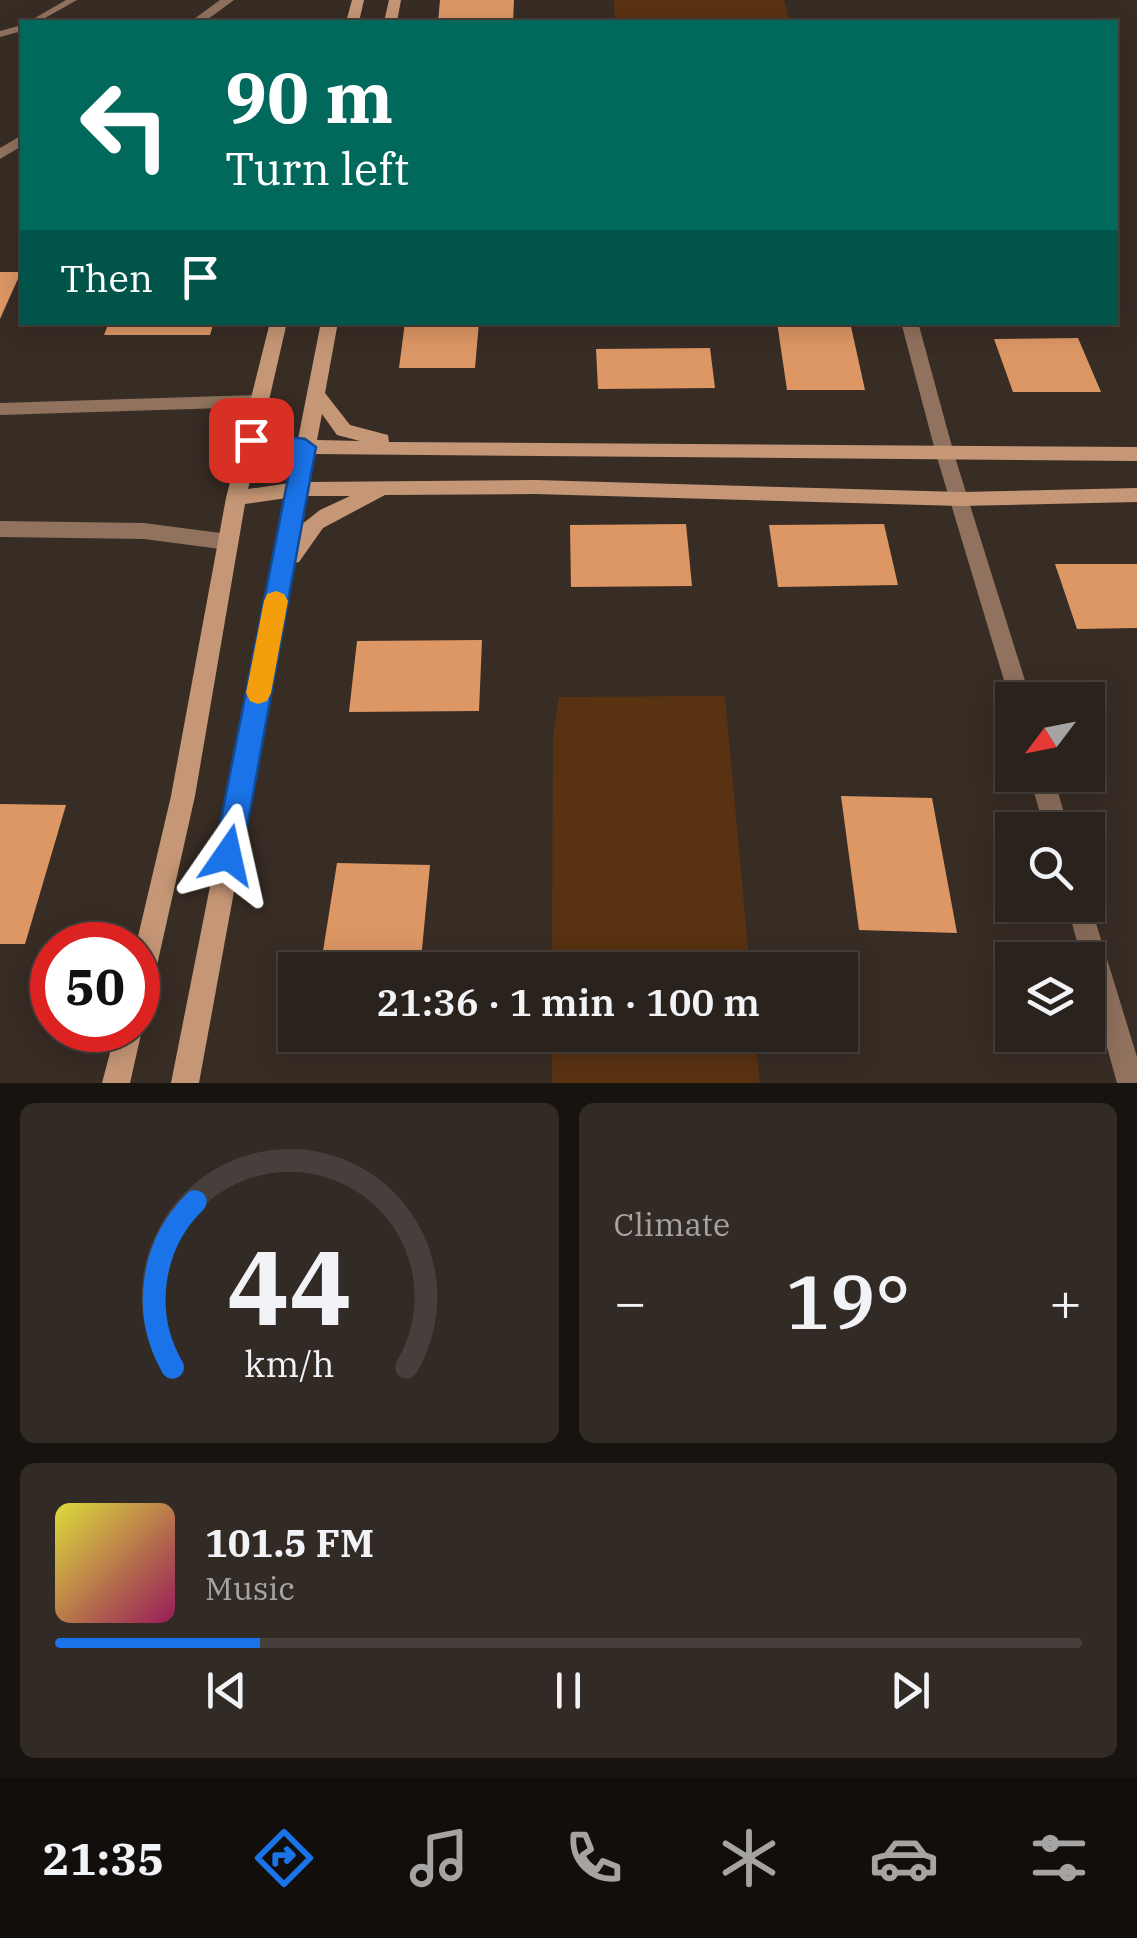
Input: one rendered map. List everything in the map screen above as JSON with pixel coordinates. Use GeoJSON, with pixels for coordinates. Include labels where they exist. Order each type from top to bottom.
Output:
{"type":"FeatureCollection","features":[{"type":"Feature","properties":{"kind":"main road"},"geometry":{"type":"LineString","coordinates":[[154,922],[182,796],[236,498],[278,325]]}},
{"type":"Feature","properties":{"kind":"main road"},"geometry":{"type":"LineString","coordinates":[[185,1083],[329,325]]}},
{"type":"Feature","properties":{"kind":"main road"},"geometry":{"type":"LineString","coordinates":[[316,394],[344,430],[428,449]]}},
{"type":"Feature","properties":{"kind":"main road"},"geometry":{"type":"LineString","coordinates":[[251,440],[305,447],[428,449],[1137,454]]}},
{"type":"Feature","properties":{"kind":"main road"},"geometry":{"type":"LineString","coordinates":[[236,498],[297,489],[535,487],[961,498],[1137,495]]}},
{"type":"Feature","properties":{"kind":"main road"},"geometry":{"type":"LineString","coordinates":[[278,590],[300,535],[329,512],[390,488]]}},
{"type":"Feature","properties":{"kind":"main road"},"geometry":{"type":"LineString","coordinates":[[116,1083],[124,1052]]}},
{"type":"Feature","properties":{"kind":"street"},"geometry":{"type":"LineString","coordinates":[[199,20],[228,0]]}},
{"type":"Feature","properties":{"kind":"street"},"geometry":{"type":"LineString","coordinates":[[910,325],[944,454],[961,498],[1015,682]]}},
{"type":"Feature","properties":{"kind":"street"},"geometry":{"type":"LineString","coordinates":[[0,409],[259,402]]}},
{"type":"Feature","properties":{"kind":"street"},"geometry":{"type":"LineString","coordinates":[[0,529],[144,531],[228,542]]}},
{"type":"Feature","properties":{"kind":"street"},"geometry":{"type":"LineString","coordinates":[[1084,922],[1131,1083]]}},
{"type":"Feature","properties":{"kind":"lane"},"geometry":{"type":"LineString","coordinates":[[36,20],[73,0]]}},
{"type":"Feature","properties":{"kind":"shaded area"},"geometry":{"type":"Polygon","coordinates":[[[614,0],[784,0],[789,20],[615,20],[614,0]]]}},
{"type":"Feature","properties":{"kind":"shaded area"},"geometry":{"type":"Polygon","coordinates":[[[725,696],[748,952],[552,952],[553,738],[559,697],[725,696]]]}},
{"type":"Feature","properties":{"kind":"shaded area"},"geometry":{"type":"Polygon","coordinates":[[[552,1052],[757,1052],[760,1083],[552,1083],[552,1052]]]}},
{"type":"Feature","properties":{"kind":"building"},"geometry":{"type":"Polygon","coordinates":[[[440,0],[514,0],[513,20],[438,20],[440,0]]]}},
{"type":"Feature","properties":{"kind":"building"},"geometry":{"type":"Polygon","coordinates":[[[0,272],[20,272],[20,274],[0,319],[0,272]]]}},
{"type":"Feature","properties":{"kind":"building"},"geometry":{"type":"Polygon","coordinates":[[[108,325],[213,325],[210,335],[104,335],[108,325]]]}},
{"type":"Feature","properties":{"kind":"building"},"geometry":{"type":"Polygon","coordinates":[[[405,325],[479,325],[475,368],[399,368],[405,325]]]}},
{"type":"Feature","properties":{"kind":"building"},"geometry":{"type":"Polygon","coordinates":[[[777,325],[851,325],[865,390],[787,390],[777,325]]]}},
{"type":"Feature","properties":{"kind":"building"},"geometry":{"type":"Polygon","coordinates":[[[1078,338],[1101,392],[1013,392],[994,339],[1078,338]]]}},
{"type":"Feature","properties":{"kind":"building"},"geometry":{"type":"Polygon","coordinates":[[[710,348],[715,388],[598,389],[596,349],[710,348]]]}},
{"type":"Feature","properties":{"kind":"building"},"geometry":{"type":"Polygon","coordinates":[[[686,524],[692,586],[571,587],[570,525],[686,524]]]}},
{"type":"Feature","properties":{"kind":"building"},"geometry":{"type":"Polygon","coordinates":[[[884,524],[898,585],[778,587],[769,525],[884,524]]]}},
{"type":"Feature","properties":{"kind":"building"},"geometry":{"type":"Polygon","coordinates":[[[1055,564],[1137,564],[1137,628],[1077,629],[1055,564]]]}},
{"type":"Feature","properties":{"kind":"building"},"geometry":{"type":"Polygon","coordinates":[[[482,640],[479,711],[349,712],[357,641],[482,640]]]}},
{"type":"Feature","properties":{"kind":"building"},"geometry":{"type":"Polygon","coordinates":[[[841,796],[932,798],[957,933],[859,930],[841,796]]]}},
{"type":"Feature","properties":{"kind":"building"},"geometry":{"type":"Polygon","coordinates":[[[0,804],[66,805],[25,944],[0,944],[0,804]]]}},
{"type":"Feature","properties":{"kind":"building"},"geometry":{"type":"Polygon","coordinates":[[[337,863],[430,865],[422,952],[323,952],[337,863]]]}},
{"type":"Feature","properties":{"kind":"slow traffic"},"geometry":{"type":"LineString","coordinates":[[258,693],[276,601]]}},
{"type":"Feature","properties":{"kind":"route"},"geometry":{"type":"LineString","coordinates":[[228,855],[305,447],[251,440]]}}]}
